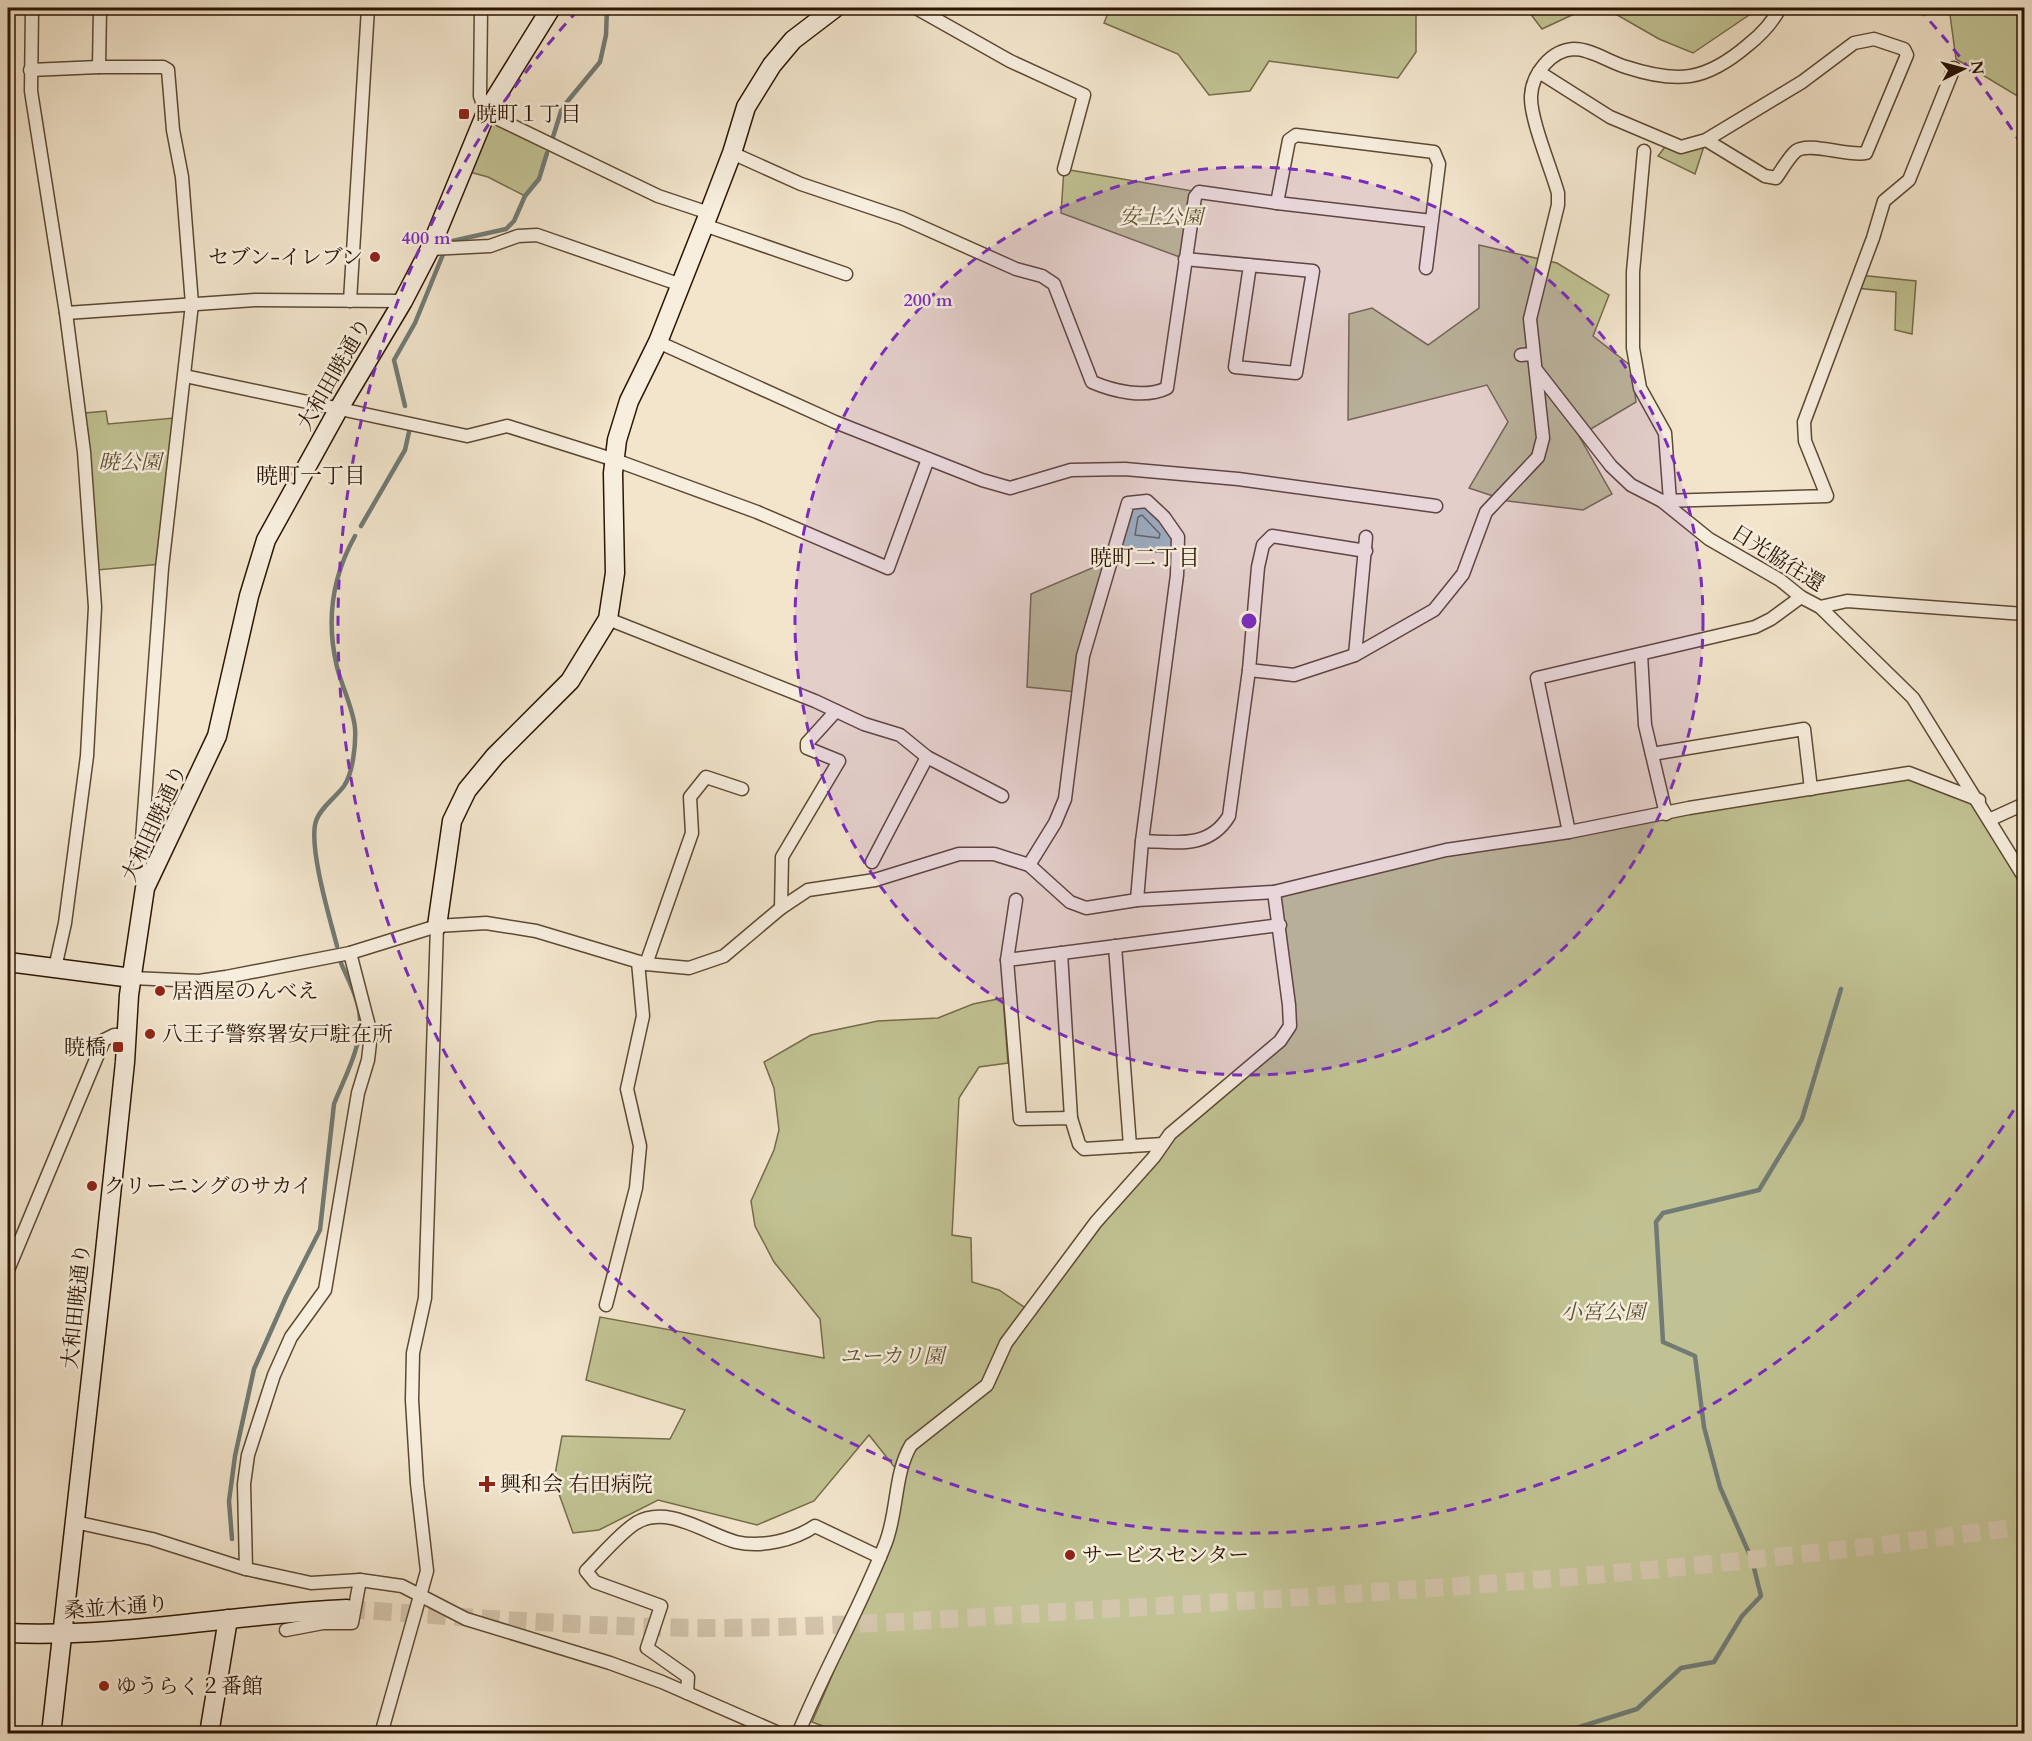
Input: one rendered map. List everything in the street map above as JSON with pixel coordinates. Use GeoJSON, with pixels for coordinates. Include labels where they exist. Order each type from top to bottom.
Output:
{"type":"FeatureCollection","features":[{"type":"Feature","properties":{"kind":"street"},"geometry":{"type":"LineString","coordinates":[[32,8],[30,70],[35,129],[66,314],[89,495],[94,637],[82,801],[65,923],[49,967]]}},
{"type":"Feature","properties":{"kind":"street"},"geometry":{"type":"LineString","coordinates":[[99,67],[100,8]]}},
{"type":"Feature","properties":{"kind":"street"},"geometry":{"type":"LineString","coordinates":[[350,301],[368,8]]}},
{"type":"Feature","properties":{"kind":"street"},"geometry":{"type":"LineString","coordinates":[[481,8],[480,96],[486,113],[707,219],[846,274]]}},
{"type":"Feature","properties":{"kind":"street","name":"大和田暁通り"},"geometry":{"type":"LineString","coordinates":[[51,1734],[103,1271],[125,1062],[125,1035],[146,888],[217,736],[249,596],[266,540],[402,301],[440,249],[486,113],[551,8]]}},
{"type":"Feature","properties":{"kind":"street"},"geometry":{"type":"LineString","coordinates":[[381,1734],[427,1571],[417,1483],[412,1365],[425,1298],[438,926],[452,821],[467,790],[495,756],[570,681],[608,619],[615,573],[615,460],[617,440],[629,401],[658,342],[681,285],[732,153],[746,107],[772,65],[793,40],[835,8]]}},
{"type":"Feature","properties":{"kind":"street"},"geometry":{"type":"LineString","coordinates":[[916,8],[1010,61],[1084,95],[1065,169]]}},
{"type":"Feature","properties":{"kind":"street"},"geometry":{"type":"LineString","coordinates":[[1249,670],[1294,675],[1356,655],[1434,610],[1463,574],[1480,511],[1538,457],[1543,438],[1537,370],[1527,355],[1530,319],[1558,206],[1558,193],[1534,113],[1531,95],[1539,72],[1545,63],[1558,53],[1573,49],[1589,52],[1640,72],[1685,77],[1699,76],[1734,58],[1772,24],[1780,8]]}},
{"type":"Feature","properties":{"kind":"street"},"geometry":{"type":"LineString","coordinates":[[1539,72],[1610,117],[1681,147],[1706,140],[1802,82],[1854,43],[1874,39],[1904,50],[1907,55],[1866,153],[1857,155],[1803,147],[1794,152],[1776,178],[1766,176],[1706,140]]}},
{"type":"Feature","properties":{"kind":"street"},"geometry":{"type":"LineString","coordinates":[[30,70],[99,67],[163,67],[168,70],[173,130],[182,177],[192,304],[162,568],[140,867],[146,888]]}},
{"type":"Feature","properties":{"kind":"street"},"geometry":{"type":"LineString","coordinates":[[1644,151],[1633,272],[1633,348],[1640,388],[1665,433],[1666,501],[1827,496],[1806,441],[1804,422],[1873,238],[1884,201],[1909,180],[1954,68]]}},
{"type":"Feature","properties":{"kind":"street"},"geometry":{"type":"LineString","coordinates":[[1277,203],[1289,140],[1296,135],[1434,152],[1439,164],[1426,268]]}},
{"type":"Feature","properties":{"kind":"street"},"geometry":{"type":"LineString","coordinates":[[732,153],[801,184],[902,218],[1016,269],[1042,276],[1054,284],[1092,382],[1114,392],[1160,391],[1167,388],[1190,219],[1195,197],[1199,192],[1432,221]]}},
{"type":"Feature","properties":{"kind":"street"},"geometry":{"type":"LineString","coordinates":[[440,249],[490,246],[519,236],[537,235],[681,285]]}},
{"type":"Feature","properties":{"kind":"street"},"geometry":{"type":"LineString","coordinates":[[1185,259],[1250,265],[1313,271],[1296,373],[1234,367],[1250,265]]}},
{"type":"Feature","properties":{"kind":"street"},"geometry":{"type":"LineString","coordinates":[[66,314],[255,300],[402,301]]}},
{"type":"Feature","properties":{"kind":"street"},"geometry":{"type":"LineString","coordinates":[[658,342],[835,422],[928,459],[1010,488],[1071,470],[1125,469],[1238,479],[1436,506]]}},
{"type":"Feature","properties":{"kind":"street","name":"日光脇往還"},"geometry":{"type":"LineString","coordinates":[[1537,370],[1611,466],[1631,485],[1666,501],[1709,539],[1780,580],[1801,597],[1820,607],[1913,698],[1979,800],[1989,820]]}},
{"type":"Feature","properties":{"kind":"street"},"geometry":{"type":"LineString","coordinates":[[185,376],[467,436],[507,426],[615,460],[757,512],[888,568],[928,459]]}},
{"type":"Feature","properties":{"kind":"street"},"geometry":{"type":"LineString","coordinates":[[1029,865],[1050,821],[1065,799],[1083,656],[1128,503],[1147,501],[1164,517],[1178,537],[1177,576],[1142,841],[1137,900]]}},
{"type":"Feature","properties":{"kind":"street"},"geometry":{"type":"LineString","coordinates":[[1142,841],[1204,840],[1216,835],[1229,816],[1249,670],[1258,567],[1263,545],[1272,536],[1366,552]]}},
{"type":"Feature","properties":{"kind":"street"},"geometry":{"type":"LineString","coordinates":[[1356,655],[1366,537]]}},
{"type":"Feature","properties":{"kind":"street"},"geometry":{"type":"LineString","coordinates":[[1569,832],[1537,678],[1755,627],[1771,619],[1801,597]]}},
{"type":"Feature","properties":{"kind":"street"},"geometry":{"type":"LineString","coordinates":[[1820,607],[1847,601],[2025,614]]}},
{"type":"Feature","properties":{"kind":"street"},"geometry":{"type":"LineString","coordinates":[[608,619],[864,724],[900,735],[927,757],[1002,796]]}},
{"type":"Feature","properties":{"kind":"street"},"geometry":{"type":"LineString","coordinates":[[1641,654],[1645,725],[1666,813]]}},
{"type":"Feature","properties":{"kind":"street"},"geometry":{"type":"LineString","coordinates":[[781,908],[782,857],[839,761],[807,748],[807,743],[836,711]]}},
{"type":"Feature","properties":{"kind":"street"},"geometry":{"type":"LineString","coordinates":[[1652,754],[1804,729],[1811,789]]}},
{"type":"Feature","properties":{"kind":"street"},"geometry":{"type":"LineString","coordinates":[[872,862],[927,757]]}},
{"type":"Feature","properties":{"kind":"street"},"geometry":{"type":"LineString","coordinates":[[8,962],[132,978],[199,981],[350,953],[438,926],[486,923],[536,931],[642,963],[689,968],[724,956],[781,908],[808,890],[875,880],[959,854],[994,854],[1029,865],[1070,902],[1086,908],[1137,900],[1274,892],[1446,850],[1569,832],[1666,813],[1909,773],[1979,800]]}},
{"type":"Feature","properties":{"kind":"street"},"geometry":{"type":"LineString","coordinates":[[606,1305],[636,1188],[640,1146],[627,1089],[643,1016],[642,963],[692,833],[690,797],[706,777],[742,789]]}},
{"type":"Feature","properties":{"kind":"street"},"geometry":{"type":"LineString","coordinates":[[2025,804],[1989,820],[2025,877]]}},
{"type":"Feature","properties":{"kind":"street"},"geometry":{"type":"LineString","coordinates":[[798,1734],[888,1537],[903,1458],[911,1444],[987,1385],[1006,1343],[1096,1222],[1178,1126],[1280,1041],[1290,1026],[1280,925],[1274,892]]}},
{"type":"Feature","properties":{"kind":"street"},"geometry":{"type":"LineString","coordinates":[[1016,900],[1007,960],[1020,1119],[1071,1118]]}},
{"type":"Feature","properties":{"kind":"street"},"geometry":{"type":"LineString","coordinates":[[1007,960],[1280,925]]}},
{"type":"Feature","properties":{"kind":"street"},"geometry":{"type":"LineString","coordinates":[[1114,946],[1130,1146]]}},
{"type":"Feature","properties":{"kind":"street"},"geometry":{"type":"LineString","coordinates":[[246,1569],[244,1484],[248,1455],[274,1375],[291,1337],[325,1290],[358,1093],[368,1060],[371,1034],[350,953]]}},
{"type":"Feature","properties":{"kind":"street"},"geometry":{"type":"LineString","coordinates":[[1060,953],[1071,1118],[1079,1144],[1084,1149],[1163,1144]]}},
{"type":"Feature","properties":{"kind":"street"},"geometry":{"type":"LineString","coordinates":[[8,1270],[104,1040],[114,1035],[125,1035]]}},
{"type":"Feature","properties":{"kind":"street"},"geometry":{"type":"LineString","coordinates":[[687,1693],[688,1677],[647,1648],[661,1606],[595,1582],[586,1571],[636,1523],[663,1518],[697,1525],[738,1542],[786,1541],[815,1526],[880,1557]]}},
{"type":"Feature","properties":{"kind":"street"},"geometry":{"type":"LineString","coordinates":[[75,1522],[152,1539],[246,1569],[312,1583],[360,1580],[402,1586],[465,1619],[610,1663],[687,1693],[781,1734]]}},
{"type":"Feature","properties":{"kind":"street"},"geometry":{"type":"LineString","coordinates":[[285,1630],[323,1623],[352,1623],[360,1580]]}},
{"type":"Feature","properties":{"kind":"street","name":"桑並木通り"},"geometry":{"type":"LineString","coordinates":[[8,1633],[62,1634],[139,1630],[228,1619],[347,1609]]}},
{"type":"Feature","properties":{"kind":"street"},"geometry":{"type":"LineString","coordinates":[[209,1734],[228,1619]]}},
{"type":"Feature","properties":{"kind":"green space"},"geometry":{"type":"Polygon","coordinates":[[[1110,8],[1416,8],[1416,52],[1398,78],[1269,61],[1250,91],[1209,95],[1178,54],[1104,23],[1110,8]]]}},
{"type":"Feature","properties":{"kind":"green space"},"geometry":{"type":"Polygon","coordinates":[[[1526,8],[1587,8],[1542,29],[1526,8]]]}},
{"type":"Feature","properties":{"kind":"green space"},"geometry":{"type":"Polygon","coordinates":[[[1605,8],[1755,8],[1752,13],[1693,53],[1659,39],[1605,8]]]}},
{"type":"Feature","properties":{"kind":"green space"},"geometry":{"type":"Polygon","coordinates":[[[1939,8],[2024,8],[2024,100],[1956,59],[1950,15],[1939,8]]]}},
{"type":"Feature","properties":{"kind":"green space"},"geometry":{"type":"Polygon","coordinates":[[[486,113],[550,145],[539,179],[525,196],[488,177],[462,170],[486,113]]]}},
{"type":"Feature","properties":{"kind":"green space"},"geometry":{"type":"Polygon","coordinates":[[[1706,140],[1695,174],[1658,156],[1668,143],[1706,140]]]}},
{"type":"Feature","properties":{"kind":"green space","name":"安土公園"},"geometry":{"type":"Polygon","coordinates":[[[1064,169],[1199,192],[1185,259],[1061,213],[1064,169]]]}},
{"type":"Feature","properties":{"kind":"green space"},"geometry":{"type":"Polygon","coordinates":[[[1479,245],[1557,263],[1609,295],[1593,336],[1631,366],[1636,402],[1579,436],[1612,494],[1583,510],[1508,501],[1469,488],[1508,422],[1487,385],[1348,420],[1349,314],[1372,308],[1428,345],[1479,308],[1479,245]]]}},
{"type":"Feature","properties":{"kind":"green space"},"geometry":{"type":"Polygon","coordinates":[[[1859,275],[1916,281],[1912,334],[1895,330],[1896,292],[1855,288],[1859,275]]]}},
{"type":"Feature","properties":{"kind":"green space","name":"暁公園"},"geometry":{"type":"Polygon","coordinates":[[[106,411],[108,424],[174,418],[161,564],[97,570],[85,413],[106,411]]]}},
{"type":"Feature","properties":{"kind":"green space"},"geometry":{"type":"Polygon","coordinates":[[[1113,559],[1077,692],[1027,687],[1031,594],[1113,559]]]}},
{"type":"Feature","properties":{"kind":"green space","name":"小宮公園"},"geometry":{"type":"Polygon","coordinates":[[[1909,773],[1971,801],[2024,888],[2024,1733],[842,1733],[812,1722],[897,1525],[904,1479],[869,1435],[814,1501],[757,1525],[658,1500],[599,1530],[573,1533],[554,1480],[562,1436],[670,1439],[685,1410],[586,1380],[600,1317],[824,1358],[820,1319],[774,1262],[755,1226],[751,1201],[774,1150],[779,1130],[774,1088],[764,1062],[811,1035],[878,1021],[938,1018],[973,1004],[1003,998],[1008,1063],[979,1067],[959,1098],[952,1235],[971,1238],[972,1282],[999,1290],[1033,1313],[1096,1222],[1158,1152],[1290,1026],[1274,892],[1399,862],[1909,773]]]}},
{"type":"Feature","properties":{"kind":"water"},"geometry":{"type":"Polygon","coordinates":[[[1138,500],[1164,517],[1177,554],[1116,548],[1128,503],[1138,500]]]}},
{"type":"Feature","properties":{"kind":"water"},"geometry":{"type":"Polygon","coordinates":[[[8,610],[15,725],[8,807],[8,610]]]}},
{"type":"Feature","properties":{"kind":"waterway"},"geometry":{"type":"LineString","coordinates":[[553,137],[562,108],[600,62],[606,35],[607,8]]}},
{"type":"Feature","properties":{"kind":"waterway"},"geometry":{"type":"LineString","coordinates":[[405,406],[394,360],[415,323],[448,242],[506,229],[514,221],[525,196],[539,179],[547,153]]}},
{"type":"Feature","properties":{"kind":"waterway"},"geometry":{"type":"LineString","coordinates":[[361,526],[405,450],[409,432]]}},
{"type":"Feature","properties":{"kind":"waterway"},"geometry":{"type":"LineString","coordinates":[[337,946],[317,864],[314,832],[318,816],[344,786],[350,774],[353,758],[355,728],[337,667],[332,616],[336,583],[355,536]]}},
{"type":"Feature","properties":{"kind":"waterway"},"geometry":{"type":"LineString","coordinates":[[232,1539],[229,1501],[235,1456],[254,1369],[286,1297],[320,1230],[334,1104],[358,1041],[360,1030],[358,1005],[341,963]]}},
{"type":"Feature","properties":{"kind":"waterway"},"geometry":{"type":"LineString","coordinates":[[1557,1734],[1637,1709],[1681,1668],[1714,1662],[1742,1616],[1761,1596],[1752,1560],[1720,1487],[1704,1427],[1695,1356],[1663,1342],[1656,1222],[1663,1213],[1759,1190],[1802,1119],[1841,989]]}},
{"type":"Feature","properties":{"kind":"waterway"},"geometry":{"type":"LineString","coordinates":[[1426,1734],[1446,1728],[1479,1734]]}},
{"type":"Feature","properties":{"kind":"tunnel"},"geometry":{"type":"LineString","coordinates":[[347,1609],[613,1626],[702,1628],[867,1623],[1362,1593],[1583,1576],[1804,1554],[2024,1526]]}},
{"type":"Feature","properties":{"kind":"place","name":"暁町１丁目"},"geometry":{"type":"Point","coordinates":[464,114]}},
{"type":"Feature","properties":{"kind":"place","name":"セブン-イレブン"},"geometry":{"type":"Point","coordinates":[375,257]}},
{"type":"Feature","properties":{"kind":"place","name":"居酒屋のんべえ"},"geometry":{"type":"Point","coordinates":[160,991]}},
{"type":"Feature","properties":{"kind":"place","name":"八王子警察署安戸駐在所"},"geometry":{"type":"Point","coordinates":[150,1034]}},
{"type":"Feature","properties":{"kind":"place","name":"暁橋"},"geometry":{"type":"Point","coordinates":[118,1047]}},
{"type":"Feature","properties":{"kind":"place","name":"クリーニングのサカイ"},"geometry":{"type":"Point","coordinates":[92,1186]}},
{"type":"Feature","properties":{"kind":"place","name":"興和会 右田病院"},"geometry":{"type":"Point","coordinates":[487,1484]}},
{"type":"Feature","properties":{"kind":"place","name":"サービスセンター"},"geometry":{"type":"Point","coordinates":[1070,1555]}},
{"type":"Feature","properties":{"kind":"place","name":"ゆうらく２番館"},"geometry":{"type":"Point","coordinates":[104,1686]}},
{"type":"Feature","properties":{"kind":"district","name":"暁町一丁目"},"geometry":{"type":"Point","coordinates":[311,475]}},
{"type":"Feature","properties":{"kind":"district","name":"暁町二丁目"},"geometry":{"type":"Point","coordinates":[1145,557]}},
{"type":"Feature","properties":{"kind":"park label","name":"ユーカリ園"},"geometry":{"type":"Point","coordinates":[892,1356]}}]}
